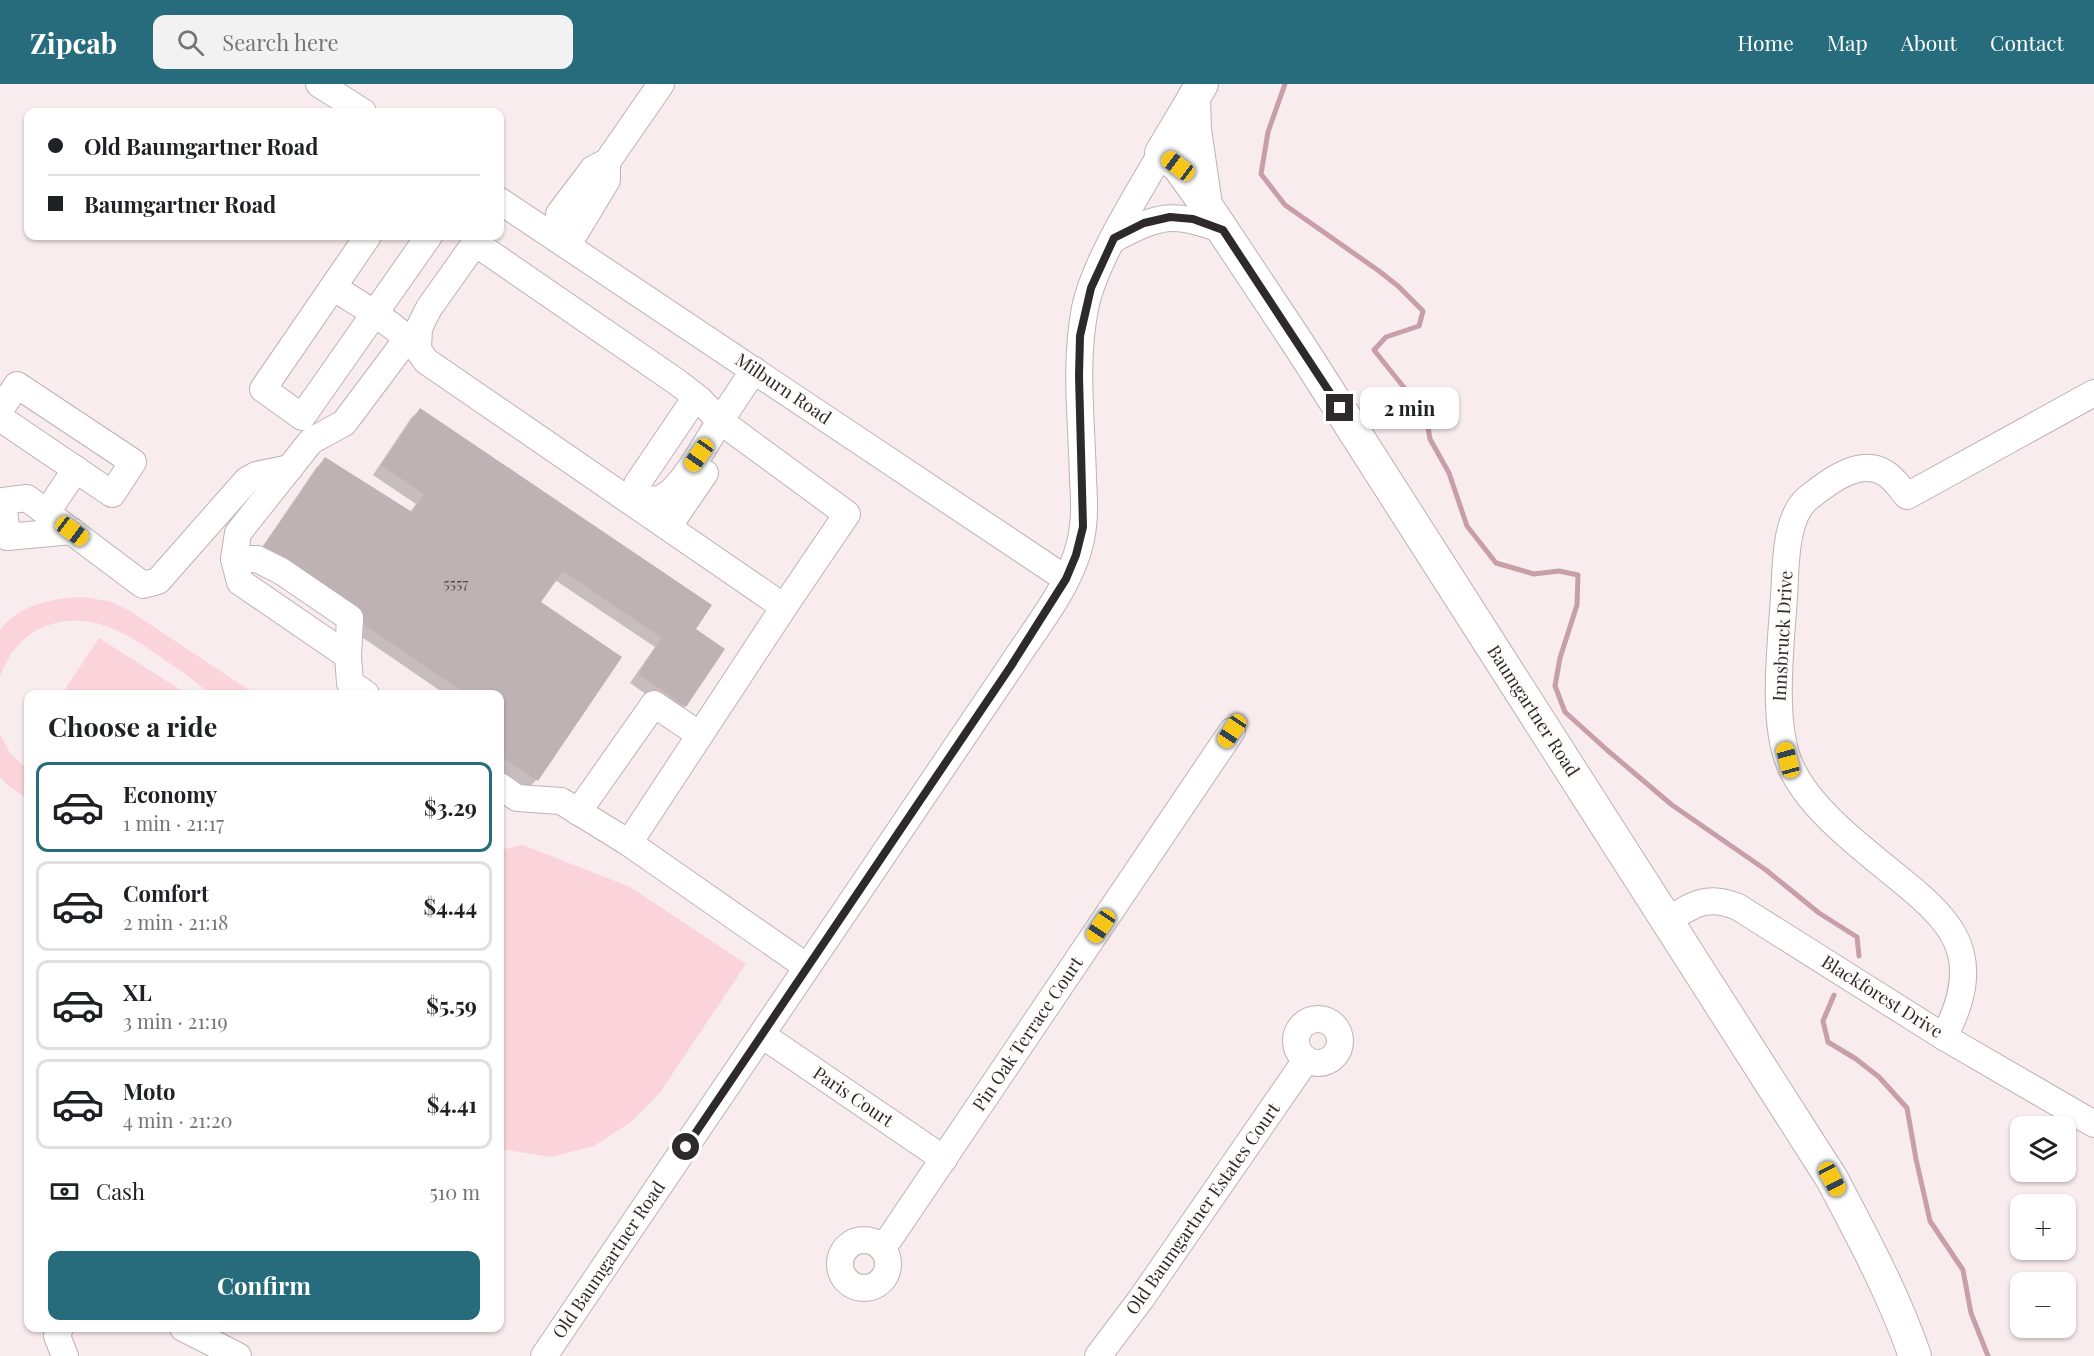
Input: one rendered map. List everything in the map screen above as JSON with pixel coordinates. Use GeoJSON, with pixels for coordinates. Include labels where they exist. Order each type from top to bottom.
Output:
{"type":"FeatureCollection","features":[{"type":"Feature","properties":{"kind":"main road"},"geometry":{"type":"LineString","coordinates":[[1161,153],[1198,90]]}},
{"type":"Feature","properties":{"kind":"main road"},"geometry":{"type":"LineString","coordinates":[[1198,90],[1195,130],[1215,217]]}},
{"type":"Feature","properties":{"kind":"main road","name":"Baumgartner Road"},"geometry":{"type":"LineString","coordinates":[[1161,153],[1178,166],[1215,217],[1301,348],[1832,1179],[1881,1272],[1900,1313],[1915,1356]]}},
{"type":"Feature","properties":{"kind":"street"},"geometry":{"type":"LineString","coordinates":[[319,84],[357,108]]}},
{"type":"Feature","properties":{"kind":"street"},"geometry":{"type":"LineString","coordinates":[[559,236],[575,233],[607,180],[607,162],[661,84]]}},
{"type":"Feature","properties":{"kind":"street","name":"Old Baumgartner Road"},"geometry":{"type":"LineString","coordinates":[[544,1356],[1004,676],[1066,579],[1076,555],[1083,527],[1080,336],[1091,288],[1114,238],[1161,153]]}},
{"type":"Feature","properties":{"kind":"street","name":"Milburn Road"},"geometry":{"type":"LineString","coordinates":[[504,206],[559,236],[1066,579]]}},
{"type":"Feature","properties":{"kind":"street"},"geometry":{"type":"LineString","coordinates":[[1114,238],[1144,223],[1170,217],[1193,219],[1215,217]]}},
{"type":"Feature","properties":{"kind":"street"},"geometry":{"type":"LineString","coordinates":[[365,240],[263,388],[302,417],[426,240]]}},
{"type":"Feature","properties":{"kind":"street"},"geometry":{"type":"LineString","coordinates":[[360,690],[350,683],[348,656],[240,582],[234,559],[238,533],[311,441],[344,423],[412,344],[429,308],[477,240]]}},
{"type":"Feature","properties":{"kind":"street"},"geometry":{"type":"LineString","coordinates":[[479,240],[696,397],[727,426],[847,514],[629,843]]}},
{"type":"Feature","properties":{"kind":"street"},"geometry":{"type":"LineString","coordinates":[[333,287],[374,314],[412,344],[426,361],[641,502],[668,527],[784,607]]}},
{"type":"Feature","properties":{"kind":"street"},"geometry":{"type":"LineString","coordinates":[[668,527],[727,426],[754,370]]}},
{"type":"Feature","properties":{"kind":"street"},"geometry":{"type":"LineString","coordinates":[[0,410],[17,385],[133,462],[112,494],[0,418]]}},
{"type":"Feature","properties":{"kind":"street","name":"Innsbruck Drive"},"geometry":{"type":"LineString","coordinates":[[1944,1037],[1956,1015],[1964,976],[1961,954],[1953,933],[1930,905],[1841,829],[1815,802],[1798,781],[1788,760],[1780,705],[1786,560],[1792,525],[1799,508],[1808,499],[1844,474],[1861,468],[1883,471],[1907,496],[2094,393]]}},
{"type":"Feature","properties":{"kind":"street"},"geometry":{"type":"LineString","coordinates":[[641,502],[637,484],[696,397]]}},
{"type":"Feature","properties":{"kind":"street"},"geometry":{"type":"LineString","coordinates":[[641,502],[642,498],[653,500],[664,497],[677,486],[727,426]]}},
{"type":"Feature","properties":{"kind":"street"},"geometry":{"type":"LineString","coordinates":[[72,531],[7,537],[3,501],[27,498],[47,512],[72,531],[143,585],[158,581],[247,480],[256,475],[290,468]]}},
{"type":"Feature","properties":{"kind":"street"},"geometry":{"type":"LineString","coordinates":[[47,512],[76,469]]}},
{"type":"Feature","properties":{"kind":"street"},"geometry":{"type":"LineString","coordinates":[[578,812],[654,704],[700,735]]}},
{"type":"Feature","properties":{"kind":"street","name":"Pin Oak Terrace Court"},"geometry":{"type":"LineString","coordinates":[[881,1245],[890,1238],[944,1159],[1232,731]]}},
{"type":"Feature","properties":{"kind":"street"},"geometry":{"type":"LineString","coordinates":[[504,789],[517,798],[561,801],[629,843],[807,967]]}},
{"type":"Feature","properties":{"kind":"street","name":"Blackforest Drive"},"geometry":{"type":"LineString","coordinates":[[1667,921],[1690,905],[1706,900],[1723,900],[1738,907],[1944,1037],[2094,1124]]}},
{"type":"Feature","properties":{"kind":"street","name":"Paris Court"},"geometry":{"type":"LineString","coordinates":[[762,1035],[944,1159]]}},
{"type":"Feature","properties":{"kind":"street","name":"Old Baumgartner Estates Court"},"geometry":{"type":"LineString","coordinates":[[1098,1356],[1141,1299],[1306,1060]]}},
{"type":"Feature","properties":{"kind":"street"},"geometry":{"type":"LineString","coordinates":[[58,1332],[57,1336],[65,1356]]}},
{"type":"Feature","properties":{"kind":"street"},"geometry":{"type":"LineString","coordinates":[[191,1332],[238,1356]]}},
{"type":"Feature","properties":{"kind":"shaded area"},"geometry":{"type":"Polygon","coordinates":[[[81,597],[109,601],[130,611],[249,690],[206,690],[123,633],[87,621],[68,621],[49,625],[32,633],[18,645],[0,676],[0,630],[17,614],[37,604],[81,597]]]}},
{"type":"Feature","properties":{"kind":"shaded area"},"geometry":{"type":"Polygon","coordinates":[[[99,638],[181,690],[65,690],[99,638]]]}},
{"type":"Feature","properties":{"kind":"shaded area"},"geometry":{"type":"Polygon","coordinates":[[[0,734],[10,753],[24,766],[24,796],[0,777],[0,734]]]}},
{"type":"Feature","properties":{"kind":"shaded area"},"geometry":{"type":"Polygon","coordinates":[[[523,845],[630,887],[746,964],[659,1094],[631,1122],[594,1146],[551,1157],[504,1150],[504,849],[523,845]]]}},
{"type":"Feature","properties":{"kind":"building"},"geometry":{"type":"Polygon","coordinates":[[[420,408],[712,605],[696,629],[725,649],[686,707],[638,674],[662,638],[563,571],[541,602],[622,657],[538,781],[504,759],[504,690],[460,690],[259,553],[325,457],[412,512],[424,494],[381,465],[420,408]]]}},
{"type":"Feature","properties":{"kind":"waterway"},"geometry":{"type":"LineString","coordinates":[[1285,84],[1268,132],[1261,174],[1285,205],[1379,271],[1423,311],[1419,326],[1386,337],[1374,350],[1426,415],[1430,439],[1449,473],[1467,526],[1496,563],[1534,574],[1559,571],[1578,575],[1577,605],[1560,658],[1555,686],[1565,712],[1672,805],[1766,870],[1819,913],[1857,937],[1859,956]]}},
{"type":"Feature","properties":{"kind":"waterway"},"geometry":{"type":"LineString","coordinates":[[1834,995],[1823,1021],[1828,1042],[1856,1059],[1879,1077],[1907,1108],[1930,1221],[1963,1270],[1971,1313],[1988,1356]]}},
{"type":"Feature","properties":{"kind":"route"},"geometry":{"type":"LineString","coordinates":[[686,1147],[1011,666],[1066,579],[1076,555],[1083,527],[1080,336],[1091,288],[1114,238],[1144,223],[1170,217],[1193,219],[1223,230],[1340,408]]}}]}
